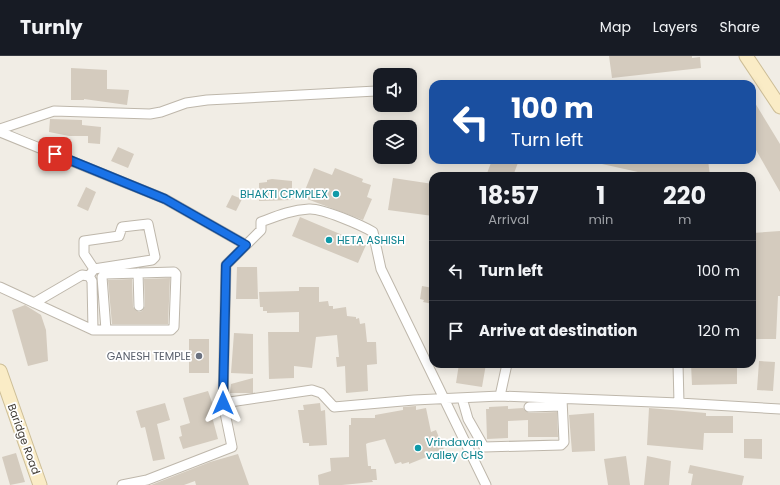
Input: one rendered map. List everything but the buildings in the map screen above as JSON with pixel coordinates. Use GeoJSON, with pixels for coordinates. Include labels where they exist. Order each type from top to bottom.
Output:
{"type":"FeatureCollection","features":[{"type":"Feature","properties":{"kind":"street"},"geometry":{"type":"LineString","coordinates":[[746,56],[780,107]]}},
{"type":"Feature","properties":{"kind":"street"},"geometry":{"type":"LineString","coordinates":[[0,131],[54,111],[150,114],[161,112],[186,103],[207,100],[373,91]]}},
{"type":"Feature","properties":{"kind":"street"},"geometry":{"type":"LineString","coordinates":[[0,131],[165,199],[246,245]]}},
{"type":"Feature","properties":{"kind":"street"},"geometry":{"type":"LineString","coordinates":[[122,485],[147,480],[232,447],[223,403],[226,265],[261,230],[261,222],[285,212],[310,208],[346,220],[373,232],[381,269],[429,366]]}},
{"type":"Feature","properties":{"kind":"street"},"geometry":{"type":"LineString","coordinates":[[34,303],[82,275],[91,273],[152,260],[155,257],[148,224],[122,227],[119,236],[84,241],[84,254],[91,273],[92,281],[94,330]]}},
{"type":"Feature","properties":{"kind":"street"},"geometry":{"type":"LineString","coordinates":[[0,287],[94,330],[106,330],[171,330],[174,327],[176,274],[174,272],[104,274],[102,277],[106,330]]}},
{"type":"Feature","properties":{"kind":"street"},"geometry":{"type":"LineString","coordinates":[[138,273],[140,306]]}},
{"type":"Feature","properties":{"kind":"street"},"geometry":{"type":"LineString","coordinates":[[430,368],[486,485]]}},
{"type":"Feature","properties":{"kind":"street"},"geometry":{"type":"LineString","coordinates":[[500,396],[506,368]]}},
{"type":"Feature","properties":{"kind":"street"},"geometry":{"type":"LineString","coordinates":[[678,368],[680,403]]}},
{"type":"Feature","properties":{"kind":"street","name":"Baridge Road"},"geometry":{"type":"LineString","coordinates":[[1,378],[40,485]]}},
{"type":"Feature","properties":{"kind":"street"},"geometry":{"type":"LineString","coordinates":[[223,403],[312,390],[321,392],[334,407],[500,396],[562,403],[680,403],[780,407]]}},
{"type":"Feature","properties":{"kind":"street"},"geometry":{"type":"LineString","coordinates":[[462,398],[468,419],[484,446]]}},
{"type":"Feature","properties":{"kind":"street"},"geometry":{"type":"LineString","coordinates":[[470,450],[484,446],[561,445],[564,442],[562,403]]}},
{"type":"Feature","properties":{"kind":"street"},"geometry":{"type":"LineString","coordinates":[[529,407],[562,403]]}},
{"type":"Feature","properties":{"kind":"place","name":"BHAKTI CPMPLEX"},"geometry":{"type":"Point","coordinates":[336,194]}},
{"type":"Feature","properties":{"kind":"place","name":"HETA ASHISH"},"geometry":{"type":"Point","coordinates":[329,240]}},
{"type":"Feature","properties":{"kind":"place","name":"GANESH TEMPLE"},"geometry":{"type":"Point","coordinates":[199,356]}},
{"type":"Feature","properties":{"kind":"place","name":"Vrindavan valley CHS"},"geometry":{"type":"Point","coordinates":[418,448]}},
{"type":"Feature","properties":{"kind":"route"},"geometry":{"type":"LineString","coordinates":[[55,154],[165,199],[246,245],[226,265],[224,286],[223,403]]}}]}
